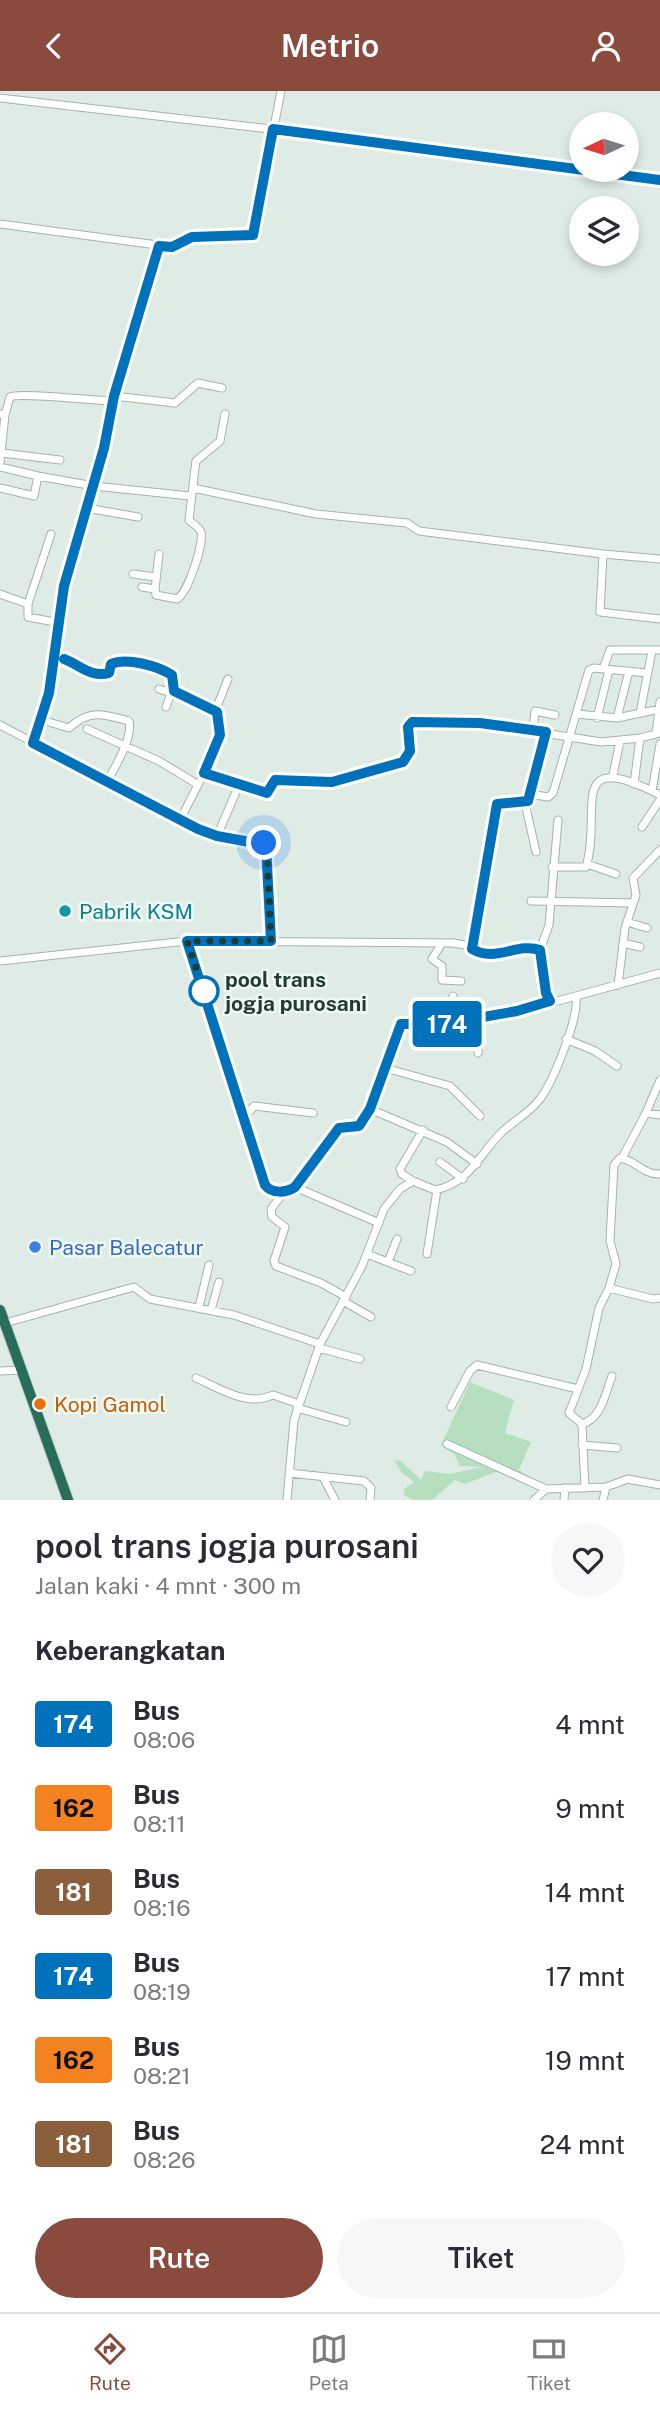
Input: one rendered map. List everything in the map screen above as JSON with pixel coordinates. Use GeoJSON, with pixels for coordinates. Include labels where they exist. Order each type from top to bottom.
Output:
{"type":"FeatureCollection","features":[{"type":"Feature","properties":{"kind":"highway"},"geometry":{"type":"LineString","coordinates":[[0,1310],[65,1500]]}},
{"type":"Feature","properties":{"kind":"street"},"geometry":{"type":"LineString","coordinates":[[0,224],[172,247],[192,237],[253,235],[281,91]]}},
{"type":"Feature","properties":{"kind":"street"},"geometry":{"type":"LineString","coordinates":[[0,98],[273,129],[660,180]]}},
{"type":"Feature","properties":{"kind":"street"},"geometry":{"type":"LineString","coordinates":[[33,743],[42,720],[55,657],[64,586],[110,424],[114,398],[159,246]]}},
{"type":"Feature","properties":{"kind":"street"},"geometry":{"type":"LineString","coordinates":[[222,388],[197,383],[175,403],[114,398],[49,398],[18,394],[10,397],[3,415],[0,465],[38,476],[93,486],[191,492],[316,514],[407,523],[424,531],[660,559]]}},
{"type":"Feature","properties":{"kind":"street"},"geometry":{"type":"LineString","coordinates":[[159,554],[156,595],[179,598],[192,574],[201,532],[189,520],[196,461],[220,441],[225,414]]}},
{"type":"Feature","properties":{"kind":"street"},"geometry":{"type":"LineString","coordinates":[[2,453],[60,460]]}},
{"type":"Feature","properties":{"kind":"street"},"geometry":{"type":"LineString","coordinates":[[0,488],[34,496],[38,476]]}},
{"type":"Feature","properties":{"kind":"street"},"geometry":{"type":"LineString","coordinates":[[87,507],[138,517]]}},
{"type":"Feature","properties":{"kind":"street"},"geometry":{"type":"LineString","coordinates":[[51,534],[28,604],[28,617],[60,623]]}},
{"type":"Feature","properties":{"kind":"street"},"geometry":{"type":"LineString","coordinates":[[603,554],[600,612],[660,619]]}},
{"type":"Feature","properties":{"kind":"street"},"geometry":{"type":"LineString","coordinates":[[133,574],[156,577]]}},
{"type":"Feature","properties":{"kind":"street"},"geometry":{"type":"LineString","coordinates":[[142,587],[155,589]]}},
{"type":"Feature","properties":{"kind":"street"},"geometry":{"type":"LineString","coordinates":[[0,594],[28,604]]}},
{"type":"Feature","properties":{"kind":"street"},"geometry":{"type":"LineString","coordinates":[[597,718],[608,651],[656,650],[647,673],[640,713]]}},
{"type":"Feature","properties":{"kind":"street"},"geometry":{"type":"LineString","coordinates":[[55,657],[74,663],[83,670],[101,674],[109,673],[114,662],[156,666],[172,675],[172,690],[166,707]]}},
{"type":"Feature","properties":{"kind":"street"},"geometry":{"type":"LineString","coordinates":[[530,794],[551,796],[589,670],[647,673]]}},
{"type":"Feature","properties":{"kind":"street"},"geometry":{"type":"LineString","coordinates":[[617,718],[629,671]]}},
{"type":"Feature","properties":{"kind":"street"},"geometry":{"type":"LineString","coordinates":[[180,820],[220,735],[217,712],[228,679]]}},
{"type":"Feature","properties":{"kind":"street"},"geometry":{"type":"LineString","coordinates":[[159,689],[172,690],[217,712]]}},
{"type":"Feature","properties":{"kind":"street"},"geometry":{"type":"LineString","coordinates":[[204,773],[267,793],[275,780],[332,782],[403,762],[410,751],[408,727],[412,722],[480,723],[601,741],[620,741],[658,733],[659,706],[617,718],[576,714]]}},
{"type":"Feature","properties":{"kind":"street"},"geometry":{"type":"LineString","coordinates":[[533,729],[536,711],[555,715]]}},
{"type":"Feature","properties":{"kind":"street"},"geometry":{"type":"LineString","coordinates":[[42,720],[67,728],[85,715],[129,721],[130,728],[125,744],[108,780]]}},
{"type":"Feature","properties":{"kind":"street"},"geometry":{"type":"LineString","coordinates":[[0,725],[180,820],[217,836],[266,845],[271,941]]}},
{"type":"Feature","properties":{"kind":"street"},"geometry":{"type":"LineString","coordinates":[[87,729],[125,744],[197,784]]}},
{"type":"Feature","properties":{"kind":"street"},"geometry":{"type":"LineString","coordinates":[[536,852],[525,803],[530,794],[546,732]]}},
{"type":"Feature","properties":{"kind":"street"},"geometry":{"type":"LineString","coordinates":[[634,784],[640,738]]}},
{"type":"Feature","properties":{"kind":"street"},"geometry":{"type":"LineString","coordinates":[[613,775],[620,741]]}},
{"type":"Feature","properties":{"kind":"street"},"geometry":{"type":"LineString","coordinates":[[642,827],[657,795],[660,744]]}},
{"type":"Feature","properties":{"kind":"street"},"geometry":{"type":"LineString","coordinates":[[552,867],[583,869],[587,864],[590,806],[596,782],[603,776],[613,775],[657,795]]}},
{"type":"Feature","properties":{"kind":"street"},"geometry":{"type":"LineString","coordinates":[[217,836],[239,785]]}},
{"type":"Feature","properties":{"kind":"street"},"geometry":{"type":"LineString","coordinates":[[472,949],[497,804],[525,803]]}},
{"type":"Feature","properties":{"kind":"street"},"geometry":{"type":"LineString","coordinates":[[550,1001],[546,993],[540,950],[549,925],[558,820]]}},
{"type":"Feature","properties":{"kind":"street"},"geometry":{"type":"LineString","coordinates":[[618,985],[627,922],[636,895],[633,878],[645,862],[659,851]]}},
{"type":"Feature","properties":{"kind":"street"},"geometry":{"type":"LineString","coordinates":[[587,864],[617,874]]}},
{"type":"Feature","properties":{"kind":"street"},"geometry":{"type":"LineString","coordinates":[[531,901],[633,902]]}},
{"type":"Feature","properties":{"kind":"street"},"geometry":{"type":"LineString","coordinates":[[627,922],[647,928]]}},
{"type":"Feature","properties":{"kind":"street"},"geometry":{"type":"LineString","coordinates":[[0,961],[187,941],[440,943],[460,944],[486,955],[532,948],[540,950]]}},
{"type":"Feature","properties":{"kind":"street"},"geometry":{"type":"LineString","coordinates":[[187,941],[265,1185],[272,1191],[285,1191],[295,1187],[339,1128],[357,1128],[370,1109],[401,1024],[480,1018],[536,1007],[550,1001],[576,997],[660,974]]}},
{"type":"Feature","properties":{"kind":"street"},"geometry":{"type":"LineString","coordinates":[[440,943],[432,959],[442,966],[442,980],[461,981]]}},
{"type":"Feature","properties":{"kind":"street"},"geometry":{"type":"LineString","coordinates":[[623,943],[640,947]]}},
{"type":"Feature","properties":{"kind":"street"},"geometry":{"type":"LineString","coordinates":[[453,996],[455,1022]]}},
{"type":"Feature","properties":{"kind":"street"},"geometry":{"type":"LineString","coordinates":[[423,1130],[400,1169],[402,1174],[427,1189],[437,1190],[463,1179],[498,1136],[541,1098],[566,1039],[577,1005],[576,997]]}},
{"type":"Feature","properties":{"kind":"street"},"geometry":{"type":"LineString","coordinates":[[478,1053],[480,1018]]}},
{"type":"Feature","properties":{"kind":"street"},"geometry":{"type":"LineString","coordinates":[[566,1039],[595,1051],[617,1066]]}},
{"type":"Feature","properties":{"kind":"street"},"geometry":{"type":"LineString","coordinates":[[385,1068],[450,1086],[480,1116]]}},
{"type":"Feature","properties":{"kind":"street"},"geometry":{"type":"LineString","coordinates":[[585,1488],[582,1424],[569,1413],[586,1369],[599,1308],[610,1288],[616,1264],[610,1241],[614,1165],[622,1158],[660,1080]]}},
{"type":"Feature","properties":{"kind":"street"},"geometry":{"type":"LineString","coordinates":[[242,1110],[249,1111],[254,1106],[313,1113]]}},
{"type":"Feature","properties":{"kind":"street"},"geometry":{"type":"LineString","coordinates":[[370,1109],[423,1130],[477,1164]]}},
{"type":"Feature","properties":{"kind":"street"},"geometry":{"type":"LineString","coordinates":[[646,1113],[660,1115]]}},
{"type":"Feature","properties":{"kind":"street"},"geometry":{"type":"LineString","coordinates":[[622,1158],[648,1174],[660,1174]]}},
{"type":"Feature","properties":{"kind":"street"},"geometry":{"type":"LineString","coordinates":[[440,1163],[463,1179]]}},
{"type":"Feature","properties":{"kind":"street"},"geometry":{"type":"LineString","coordinates":[[287,1500],[298,1406],[319,1346],[367,1254],[391,1198],[412,1181]]}},
{"type":"Feature","properties":{"kind":"street"},"geometry":{"type":"LineString","coordinates":[[295,1187],[379,1223]]}},
{"type":"Feature","properties":{"kind":"street"},"geometry":{"type":"LineString","coordinates":[[427,1254],[437,1190]]}},
{"type":"Feature","properties":{"kind":"street"},"geometry":{"type":"LineString","coordinates":[[285,1191],[271,1209],[272,1217],[285,1227],[276,1266],[321,1283],[371,1317]]}},
{"type":"Feature","properties":{"kind":"street"},"geometry":{"type":"LineString","coordinates":[[388,1262],[397,1239]]}},
{"type":"Feature","properties":{"kind":"street"},"geometry":{"type":"LineString","coordinates":[[367,1254],[411,1271]]}},
{"type":"Feature","properties":{"kind":"street"},"geometry":{"type":"LineString","coordinates":[[199,1307],[209,1265]]}},
{"type":"Feature","properties":{"kind":"street"},"geometry":{"type":"LineString","coordinates":[[211,1310],[219,1282]]}},
{"type":"Feature","properties":{"kind":"street"},"geometry":{"type":"LineString","coordinates":[[3,1324],[131,1287],[150,1299],[211,1310],[360,1359]]}},
{"type":"Feature","properties":{"kind":"street"},"geometry":{"type":"LineString","coordinates":[[610,1288],[660,1298]]}},
{"type":"Feature","properties":{"kind":"street"},"geometry":{"type":"LineString","coordinates":[[451,1407],[470,1371],[477,1366],[578,1389]]}},
{"type":"Feature","properties":{"kind":"street"},"geometry":{"type":"LineString","coordinates":[[0,1371],[19,1371]]}},
{"type":"Feature","properties":{"kind":"street"},"geometry":{"type":"LineString","coordinates":[[582,1424],[591,1420],[599,1411],[612,1376]]}},
{"type":"Feature","properties":{"kind":"street"},"geometry":{"type":"LineString","coordinates":[[196,1378],[238,1397],[261,1401],[274,1395],[346,1422]]}},
{"type":"Feature","properties":{"kind":"street"},"geometry":{"type":"LineString","coordinates":[[447,1444],[546,1489],[606,1487],[628,1479],[660,1485]]}},
{"type":"Feature","properties":{"kind":"street"},"geometry":{"type":"LineString","coordinates":[[582,1445],[617,1448]]}},
{"type":"Feature","properties":{"kind":"street"},"geometry":{"type":"LineString","coordinates":[[289,1473],[364,1481],[372,1488],[370,1500]]}},
{"type":"Feature","properties":{"kind":"street"},"geometry":{"type":"LineString","coordinates":[[323,1477],[335,1500]]}},
{"type":"Feature","properties":{"kind":"street"},"geometry":{"type":"LineString","coordinates":[[603,1500],[606,1487]]}},
{"type":"Feature","properties":{"kind":"street"},"geometry":{"type":"LineString","coordinates":[[564,1500],[565,1488]]}},
{"type":"Feature","properties":{"kind":"street"},"geometry":{"type":"LineString","coordinates":[[534,1500],[546,1489]]}},
{"type":"Feature","properties":{"kind":"green space"},"geometry":{"type":"Polygon","coordinates":[[[470,1382],[514,1400],[505,1433],[531,1442],[519,1470],[542,1485],[536,1487],[496,1472],[465,1484],[455,1480],[432,1500],[414,1500],[405,1496],[404,1489],[414,1482],[402,1473],[394,1460],[401,1461],[421,1480],[425,1471],[450,1474],[482,1467],[459,1466],[455,1455],[441,1445],[470,1382]]]}},
{"type":"Feature","properties":{"kind":"bus line","name":"174"},"geometry":{"type":"LineString","coordinates":[[64,659],[78,668],[101,674],[109,673],[111,664],[117,662],[156,666],[172,675],[174,691],[217,712],[219,740],[204,773],[267,793],[271,790],[273,781],[278,779],[332,782],[403,762],[410,751],[408,727],[412,722],[480,723],[546,732],[528,801],[522,804],[497,804],[472,949],[486,955],[532,948],[540,950],[546,993],[550,1001],[536,1007],[444,1024],[401,1024],[370,1109],[359,1126],[355,1128],[342,1125],[295,1187],[289,1191],[272,1191],[265,1185],[187,941],[271,941],[266,845],[217,836],[198,829],[33,743],[49,693],[64,586],[104,448],[114,396],[159,246],[172,247],[192,237],[234,238],[250,236],[256,232],[273,129],[660,180]]}},
{"type":"Feature","properties":{"kind":"place","name":"Pabrik KSM"},"geometry":{"type":"Point","coordinates":[65,911]}},
{"type":"Feature","properties":{"kind":"place","name":"pool trans jogja purosani"},"geometry":{"type":"Point","coordinates":[204,991]}},
{"type":"Feature","properties":{"kind":"place","name":"Pasar Balecatur"},"geometry":{"type":"Point","coordinates":[35,1247]}},
{"type":"Feature","properties":{"kind":"place","name":"Kopi Gamol"},"geometry":{"type":"Point","coordinates":[40,1404]}},
{"type":"Feature","properties":{"kind":"route"},"geometry":{"type":"LineString","coordinates":[[204,991],[187,941],[271,941],[267,848],[264,843]]}}]}
